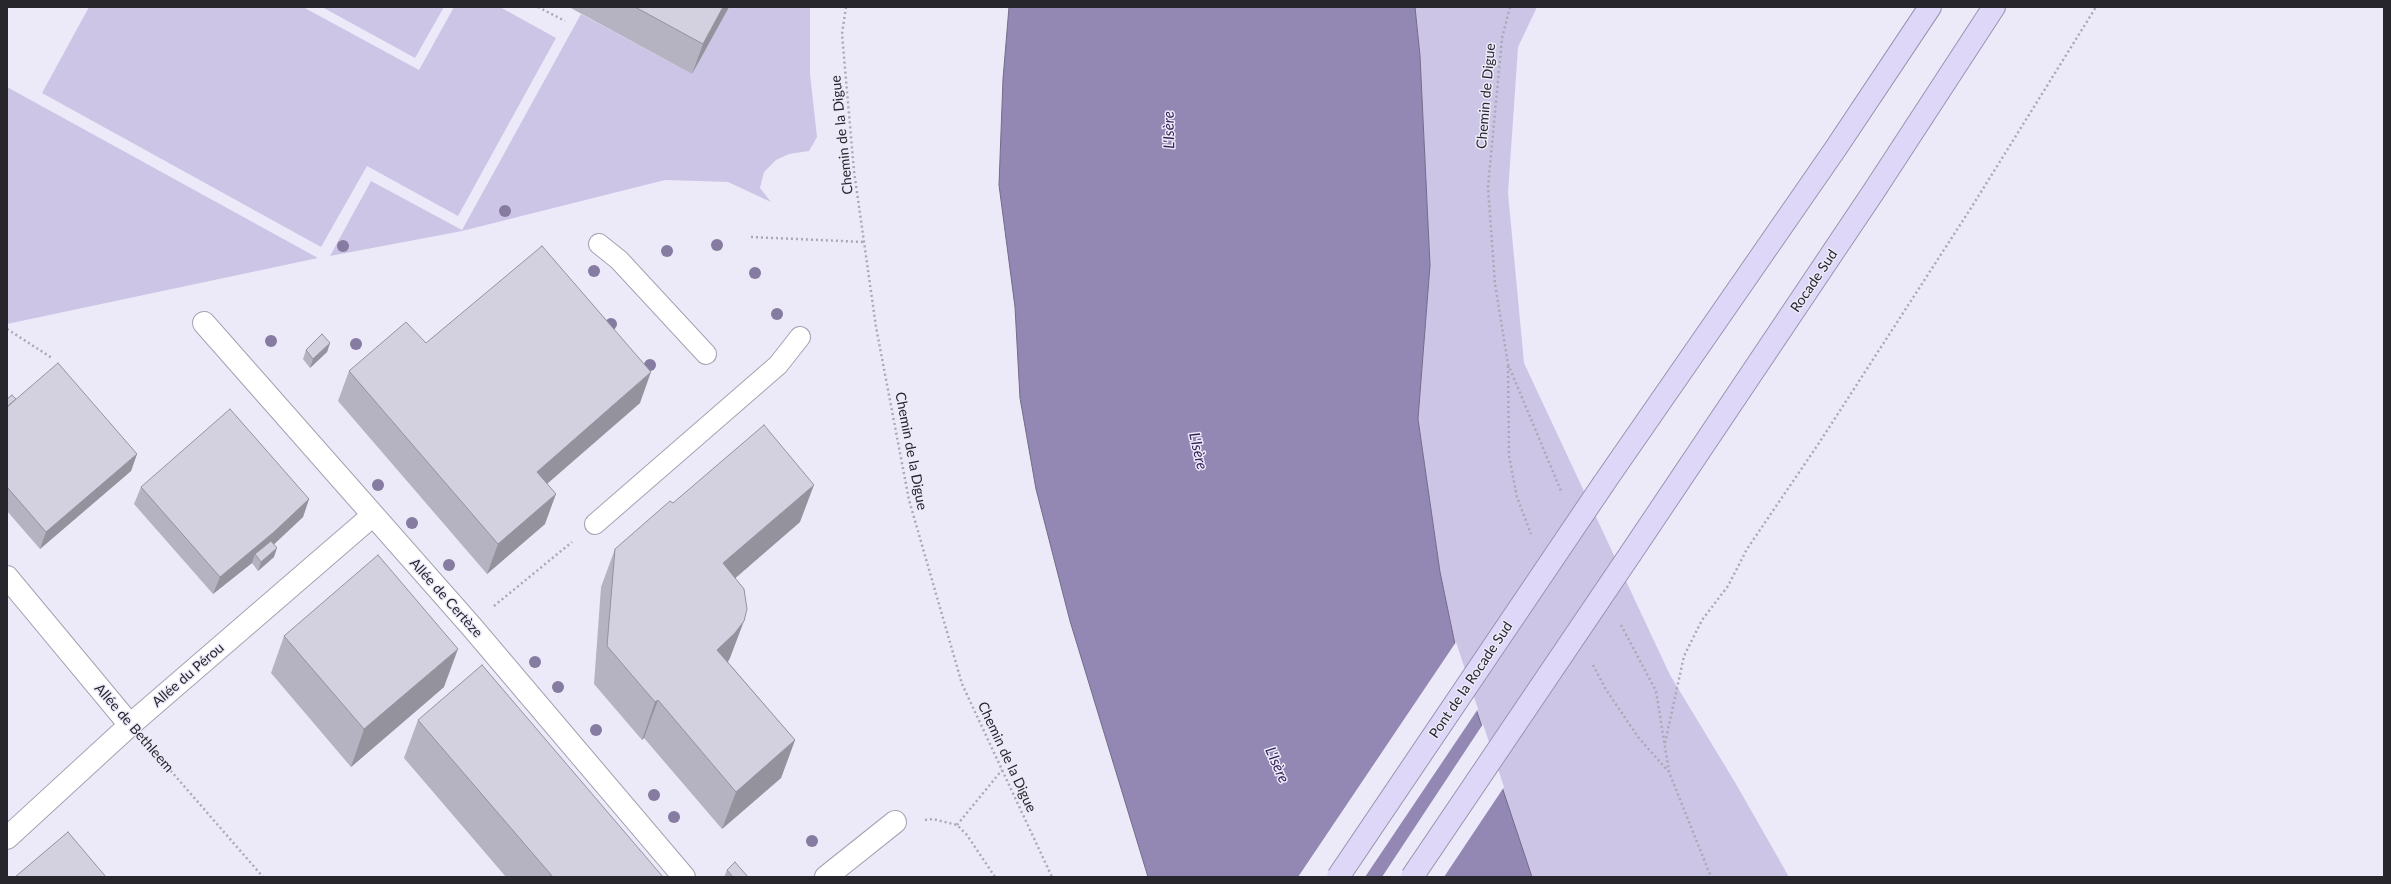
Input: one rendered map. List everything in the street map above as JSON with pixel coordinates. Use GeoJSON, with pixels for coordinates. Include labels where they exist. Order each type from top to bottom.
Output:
{"type":"FeatureCollection","features":[{"type":"Feature","properties":{"kind":"highway","name":"Pont de la Rocade Sud"},"geometry":{"type":"LineString","coordinates":[[1338,877],[1604,483],[1836,148],[1930,7]]}},
{"type":"Feature","properties":{"kind":"highway","name":"Rocade Sud"},"geometry":{"type":"LineString","coordinates":[[1412,877],[1874,191],[1994,7]]}},
{"type":"Feature","properties":{"kind":"street","name":"Allée de Certèze"},"geometry":{"type":"LineString","coordinates":[[204,323],[372,516],[471,626],[684,877]]}},
{"type":"Feature","properties":{"kind":"street","name":"Allée du Pérou"},"geometry":{"type":"LineString","coordinates":[[7,838],[130,725],[372,516]]}},
{"type":"Feature","properties":{"kind":"street","name":"Allée de Bethleem"},"geometry":{"type":"LineString","coordinates":[[7,577],[130,725]]}},
{"type":"Feature","properties":{"kind":"street"},"geometry":{"type":"LineString","coordinates":[[826,877],[895,822]]}},
{"type":"Feature","properties":{"kind":"lane"},"geometry":{"type":"LineString","coordinates":[[599,244],[619,260],[706,354]]}},
{"type":"Feature","properties":{"kind":"lane"},"geometry":{"type":"LineString","coordinates":[[594,524],[778,365],[800,337]]}},
{"type":"Feature","properties":{"kind":"path"},"geometry":{"type":"LineString","coordinates":[[538,7],[565,21]]}},
{"type":"Feature","properties":{"kind":"path","name":"Chemin de la Digue"},"geometry":{"type":"LineString","coordinates":[[846,7],[842,34],[854,171],[876,327],[909,500],[962,684],[1052,877]]}},
{"type":"Feature","properties":{"kind":"path","name":"Chemin de Digue"},"geometry":{"type":"LineString","coordinates":[[1488,187],[1502,38],[1510,7]]}},
{"type":"Feature","properties":{"kind":"path"},"geometry":{"type":"LineString","coordinates":[[1665,745],[1684,656],[1702,620],[1728,586],[1747,548],[1819,443],[1967,215],[2096,7]]}},
{"type":"Feature","properties":{"kind":"path"},"geometry":{"type":"LineString","coordinates":[[751,237],[864,242]]}},
{"type":"Feature","properties":{"kind":"path"},"geometry":{"type":"LineString","coordinates":[[7,329],[52,358]]}},
{"type":"Feature","properties":{"kind":"path"},"geometry":{"type":"LineString","coordinates":[[471,626],[594,524]]}},
{"type":"Feature","properties":{"kind":"path","name":"Allée de Bethleem"},"geometry":{"type":"LineString","coordinates":[[130,725],[263,877]]}},
{"type":"Feature","properties":{"kind":"path"},"geometry":{"type":"LineString","coordinates":[[958,825],[1002,770]]}},
{"type":"Feature","properties":{"kind":"path"},"geometry":{"type":"LineString","coordinates":[[895,822],[933,819],[958,825],[967,835],[995,877]]}},
{"type":"Feature","properties":{"kind":"path"},"geometry":{"type":"LineString","coordinates":[[1704,863],[1711,877]]}},
{"type":"Feature","properties":{"kind":"shaded area"},"geometry":{"type":"Polygon","coordinates":[[[89,7],[303,7],[419,70],[454,7],[500,7],[556,38],[458,216],[367,166],[321,247],[42,93],[89,7]]]}},
{"type":"Feature","properties":{"kind":"shaded area"},"geometry":{"type":"Polygon","coordinates":[[[322,7],[444,7],[415,58],[322,7]]]}},
{"type":"Feature","properties":{"kind":"shaded area"},"geometry":{"type":"Polygon","coordinates":[[[583,7],[810,7],[810,74],[817,137],[809,151],[789,154],[776,160],[764,172],[760,188],[771,202],[728,182],[665,180],[462,231],[330,256],[371,181],[462,230],[581,14],[692,74],[695,68],[583,7]]]}},
{"type":"Feature","properties":{"kind":"shaded area"},"geometry":{"type":"Polygon","coordinates":[[[1415,7],[1537,7],[1518,47],[1508,193],[1524,363],[1670,675],[1736,784],[1789,877],[1532,877],[1456,649],[1440,572],[1418,419],[1430,265],[1420,56],[1415,7]]]}},
{"type":"Feature","properties":{"kind":"shaded area"},"geometry":{"type":"Polygon","coordinates":[[[7,87],[318,258],[7,324],[7,87]]]}},
{"type":"Feature","properties":{"kind":"water","name":"L'Isère"},"geometry":{"type":"Polygon","coordinates":[[[1009,7],[1415,7],[1420,56],[1430,265],[1418,419],[1440,572],[1456,649],[1532,877],[1148,877],[1070,621],[1036,489],[1020,398],[1015,307],[999,185],[1003,79],[1009,7]]]}},
{"type":"Feature","properties":{"kind":"pier"},"geometry":{"type":"Polygon","coordinates":[[[1456,642],[1478,709],[1365,877],[1298,877],[1456,642]]]}},
{"type":"Feature","properties":{"kind":"pier"},"geometry":{"type":"Polygon","coordinates":[[[1483,724],[1504,787],[1444,877],[1382,877],[1483,724]]]}},
{"type":"Feature","properties":{"kind":"building"},"geometry":{"type":"Polygon","coordinates":[[[635,7],[723,7],[703,44],[635,7]]]}},
{"type":"Feature","properties":{"kind":"building"},"geometry":{"type":"Polygon","coordinates":[[[542,246],[651,372],[537,472],[556,494],[498,544],[349,371],[406,322],[426,343],[542,246]]]}},
{"type":"Feature","properties":{"kind":"building"},"geometry":{"type":"Polygon","coordinates":[[[322,334],[330,343],[313,359],[306,350],[322,334]]]}},
{"type":"Feature","properties":{"kind":"building"},"geometry":{"type":"Polygon","coordinates":[[[58,363],[137,454],[46,532],[7,487],[7,407],[58,363]]]}},
{"type":"Feature","properties":{"kind":"building"},"geometry":{"type":"Polygon","coordinates":[[[12,395],[16,399],[7,407],[7,399],[12,395]]]}},
{"type":"Feature","properties":{"kind":"building"},"geometry":{"type":"Polygon","coordinates":[[[230,409],[309,499],[274,532],[220,577],[141,487],[230,409]]]}},
{"type":"Feature","properties":{"kind":"building"},"geometry":{"type":"Polygon","coordinates":[[[764,425],[814,485],[723,563],[744,589],[747,609],[744,621],[735,633],[717,650],[795,740],[736,792],[658,700],[655,702],[607,646],[615,549],[670,501],[673,503],[764,425]]]}},
{"type":"Feature","properties":{"kind":"building"},"geometry":{"type":"Polygon","coordinates":[[[271,541],[277,548],[261,562],[255,554],[271,541]]]}},
{"type":"Feature","properties":{"kind":"building"},"geometry":{"type":"Polygon","coordinates":[[[378,555],[458,649],[364,729],[284,636],[378,555]]]}},
{"type":"Feature","properties":{"kind":"building"},"geometry":{"type":"Polygon","coordinates":[[[482,665],[663,877],[553,877],[418,720],[482,665]]]}},
{"type":"Feature","properties":{"kind":"building"},"geometry":{"type":"Polygon","coordinates":[[[68,832],[106,877],[15,877],[68,832]]]}},
{"type":"Feature","properties":{"kind":"building"},"geometry":{"type":"Polygon","coordinates":[[[735,862],[748,877],[733,877],[727,870],[735,862]]]}}]}
